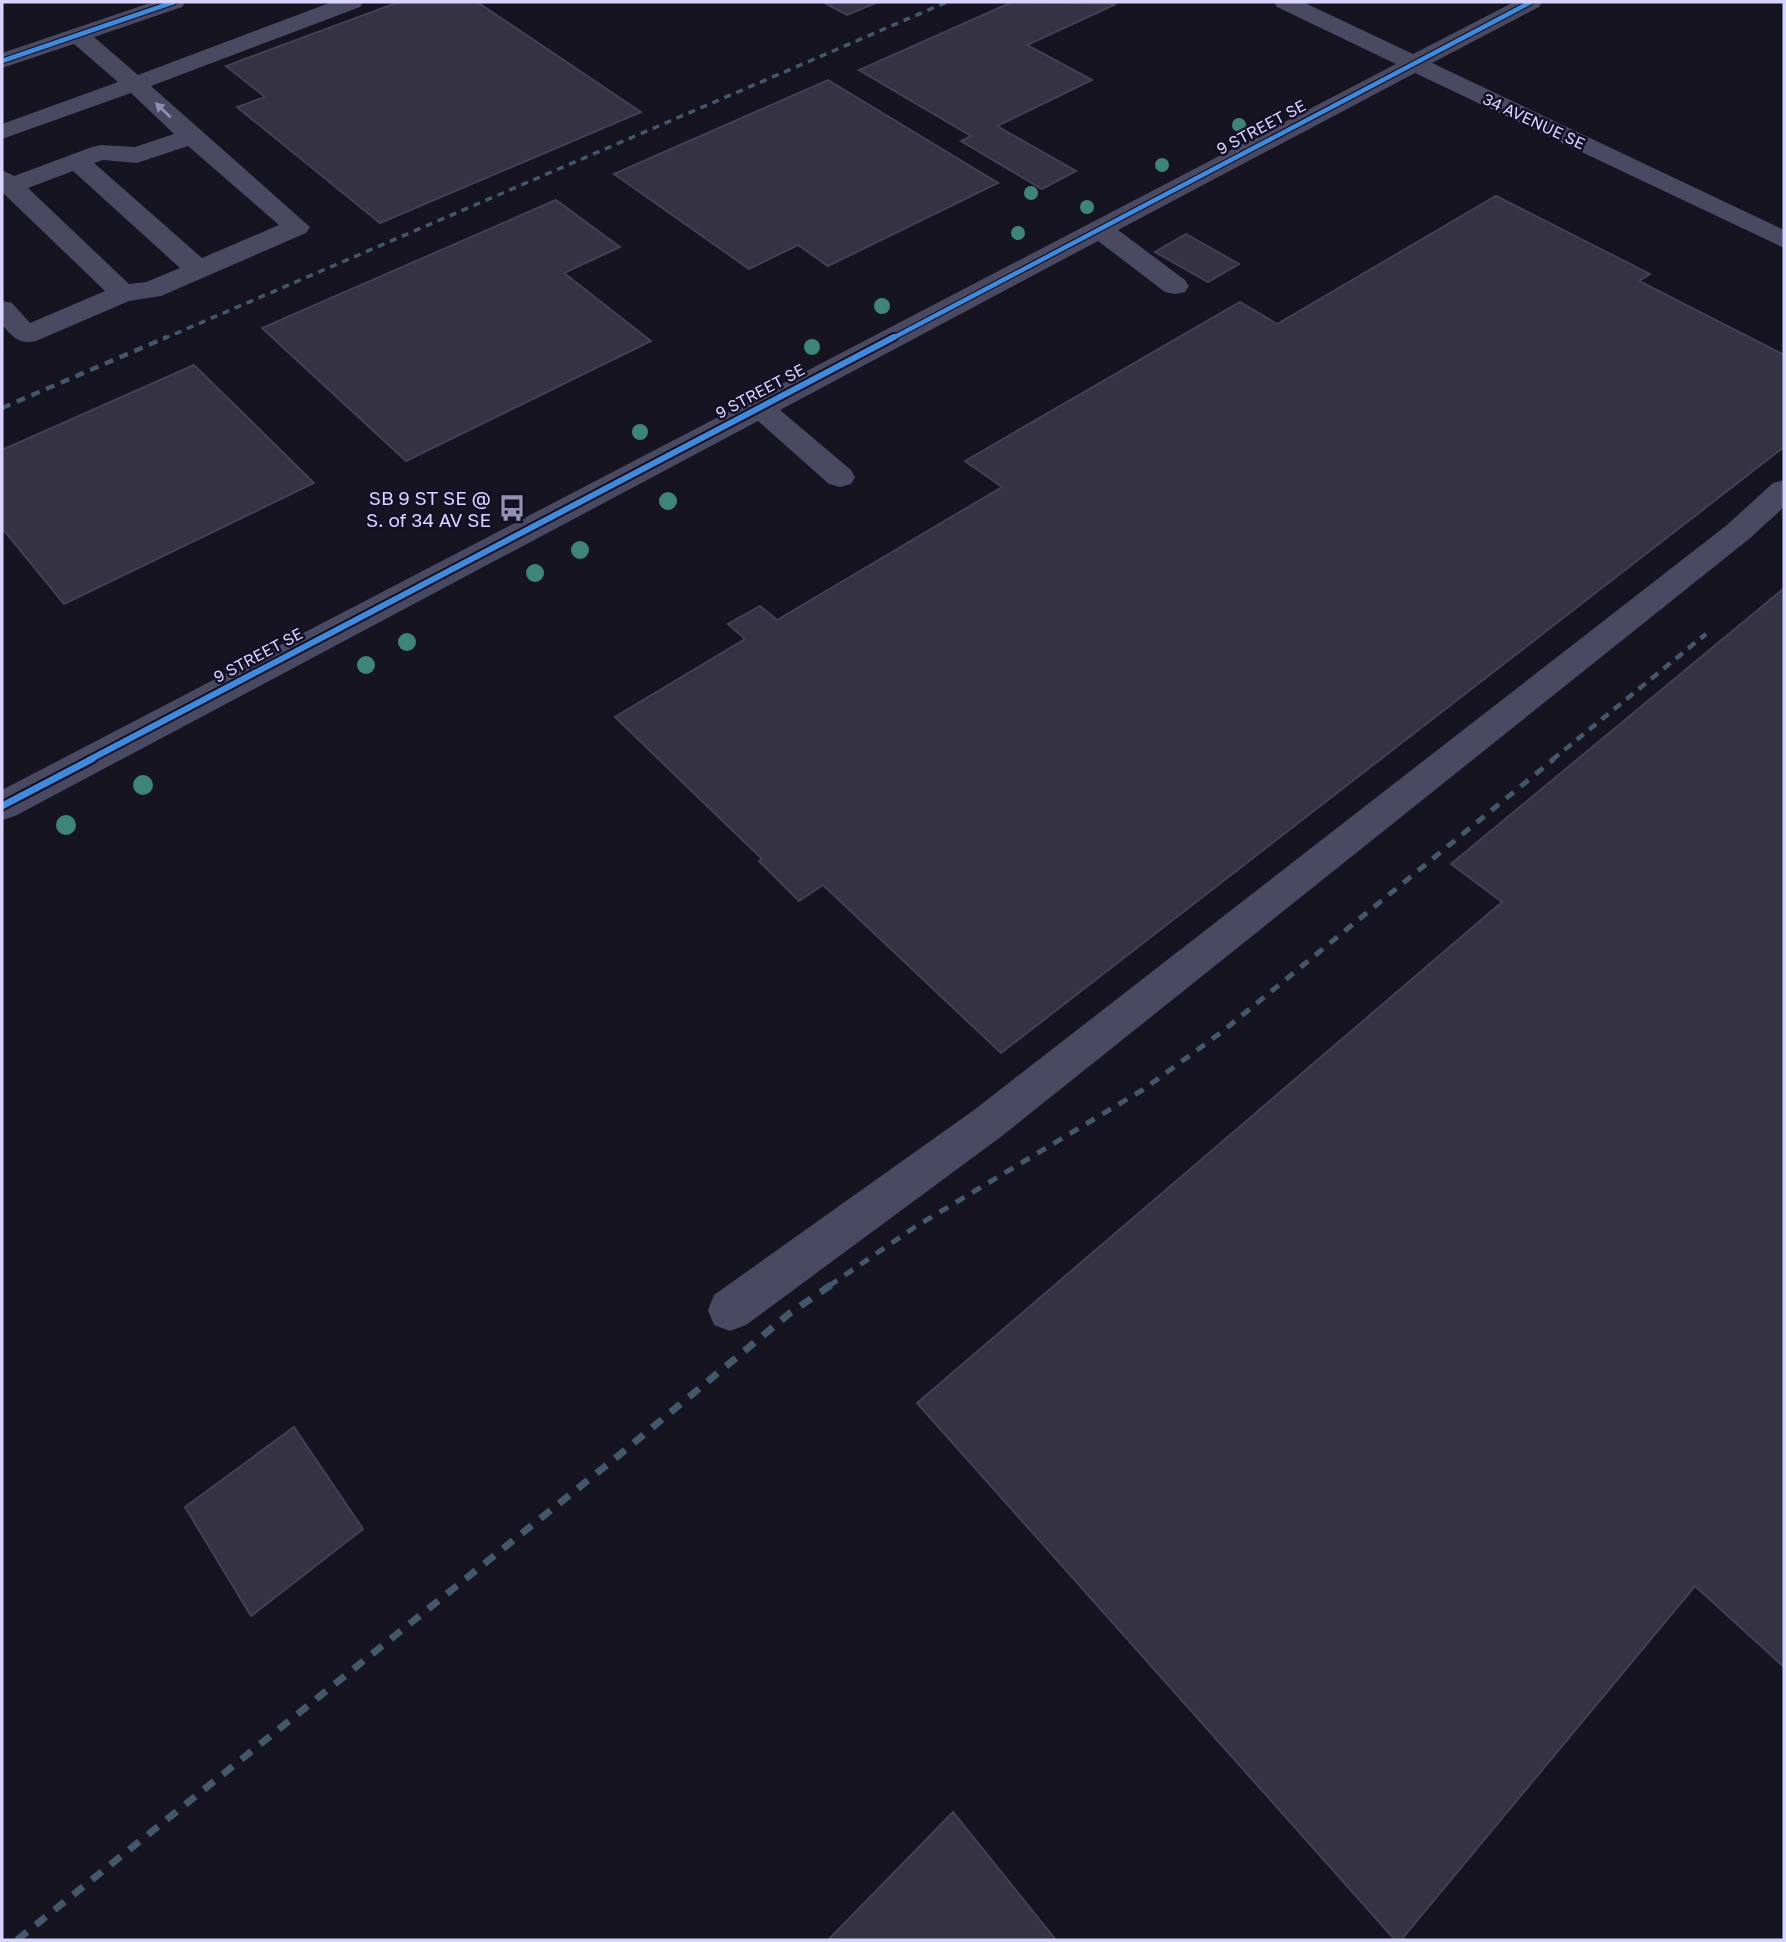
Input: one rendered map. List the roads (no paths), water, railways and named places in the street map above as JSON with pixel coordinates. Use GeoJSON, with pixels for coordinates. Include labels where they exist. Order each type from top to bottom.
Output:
{"type":"FeatureCollection","features":[{"type":"Feature","properties":{"kind":"street"},"geometry":{"type":"LineString","coordinates":[[2,61],[174,2]]}},
{"type":"Feature","properties":{"kind":"street"},"geometry":{"type":"LineString","coordinates":[[2,132],[352,2]]}},
{"type":"Feature","properties":{"kind":"street","name":"34 AVENUE SE"},"geometry":{"type":"LineString","coordinates":[[1285,2],[1784,240]]}},
{"type":"Feature","properties":{"kind":"street","name":"9 STREET SE"},"geometry":{"type":"LineString","coordinates":[[2,806],[1531,2]]}},
{"type":"Feature","properties":{"kind":"street"},"geometry":{"type":"LineString","coordinates":[[2,309],[14,340],[123,293],[151,290],[199,271],[297,227],[78,35]]}},
{"type":"Feature","properties":{"kind":"street"},"geometry":{"type":"LineString","coordinates":[[123,293],[6,182],[101,152],[137,155],[191,136]]}},
{"type":"Feature","properties":{"kind":"street"},"geometry":{"type":"LineString","coordinates":[[76,161],[199,271]]}},
{"type":"Feature","properties":{"kind":"street"},"geometry":{"type":"LineString","coordinates":[[1099,229],[1175,286]]}},
{"type":"Feature","properties":{"kind":"street"},"geometry":{"type":"LineString","coordinates":[[759,407],[840,477]]}},
{"type":"Feature","properties":{"kind":"street"},"geometry":{"type":"LineString","coordinates":[[730,1310],[988,1123],[1738,532],[1784,491]]}},
{"type":"Feature","properties":{"kind":"railway"},"geometry":{"type":"LineString","coordinates":[[163,339],[947,2]]}},
{"type":"Feature","properties":{"kind":"railway"},"geometry":{"type":"LineString","coordinates":[[2,408],[167,337]]}},
{"type":"Feature","properties":{"kind":"railway"},"geometry":{"type":"LineString","coordinates":[[1552,760],[1706,634]]}},
{"type":"Feature","properties":{"kind":"railway"},"geometry":{"type":"LineString","coordinates":[[829,1286],[915,1227],[1144,1089],[1223,1031],[1554,759]]}},
{"type":"Feature","properties":{"kind":"railway"},"geometry":{"type":"LineString","coordinates":[[17,1940],[618,1456],[790,1313],[831,1285]]}},
{"type":"Feature","properties":{"kind":"place","name":"SB 9 ST SE @ S. of 34 AV SE"},"geometry":{"type":"Point","coordinates":[512,508]}}]}
